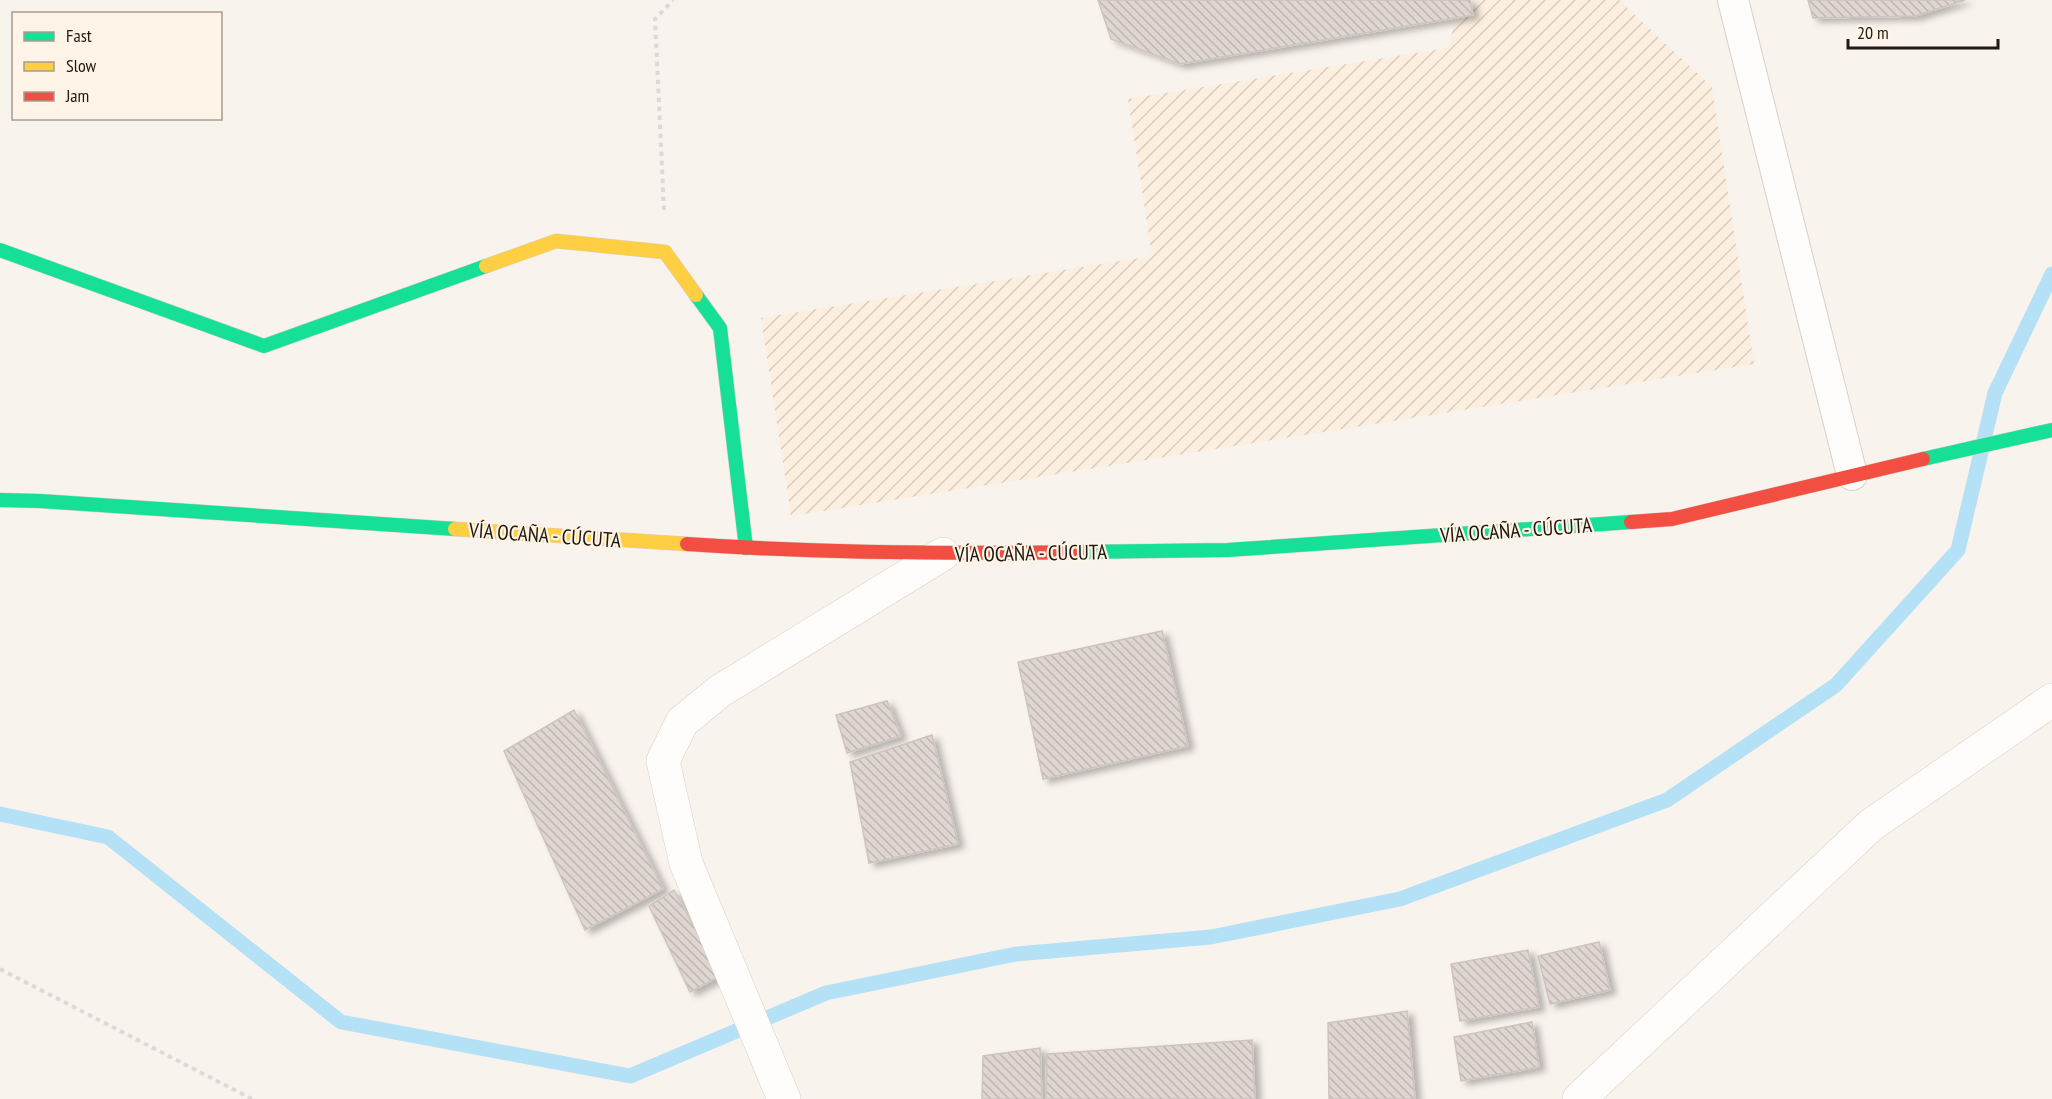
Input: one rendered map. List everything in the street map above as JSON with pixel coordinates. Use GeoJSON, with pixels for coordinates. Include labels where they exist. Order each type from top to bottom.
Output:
{"type":"FeatureCollection","features":[{"type":"Feature","properties":{"kind":"main road"},"geometry":{"type":"LineString","coordinates":[[0,249],[264,346],[556,241],[665,252],[720,328],[746,548]]}},
{"type":"Feature","properties":{"kind":"main road","name":"VÍA OCAÑA - CÚCUTA"},"geometry":{"type":"LineString","coordinates":[[0,500],[746,548],[943,554],[1228,550],[1672,519],[2052,430]]}},
{"type":"Feature","properties":{"kind":"street"},"geometry":{"type":"LineString","coordinates":[[0,510],[40,501]]}},
{"type":"Feature","properties":{"kind":"street"},"geometry":{"type":"LineString","coordinates":[[783,1099],[687,863],[663,761],[682,722],[720,691],[943,554]]}},
{"type":"Feature","properties":{"kind":"street"},"geometry":{"type":"LineString","coordinates":[[1580,1099],[1871,825],[2052,700]]}},
{"type":"Feature","properties":{"kind":"lane"},"geometry":{"type":"LineString","coordinates":[[1733,0],[1852,476]]}},
{"type":"Feature","properties":{"kind":"path"},"geometry":{"type":"LineString","coordinates":[[665,252],[655,19],[674,0]]}},
{"type":"Feature","properties":{"kind":"path"},"geometry":{"type":"LineString","coordinates":[[0,969],[252,1099]]}},
{"type":"Feature","properties":{"kind":"shaded area"},"geometry":{"type":"Polygon","coordinates":[[[1463,0],[1619,0],[1712,87],[1754,364],[791,516],[761,318],[1152,256],[1128,99],[1447,48],[1463,0]]]}},
{"type":"Feature","properties":{"kind":"building"},"geometry":{"type":"Polygon","coordinates":[[[1098,0],[1470,0],[1473,15],[1180,64],[1111,39],[1098,0]]]}},
{"type":"Feature","properties":{"kind":"building"},"geometry":{"type":"Polygon","coordinates":[[[1808,0],[1965,0],[1915,16],[1813,18],[1808,0]]]}},
{"type":"Feature","properties":{"kind":"building"},"geometry":{"type":"Polygon","coordinates":[[[1162,631],[1188,746],[1043,779],[1018,662],[1162,631]]]}},
{"type":"Feature","properties":{"kind":"building"},"geometry":{"type":"Polygon","coordinates":[[[887,701],[901,736],[847,753],[836,715],[887,701]]]}},
{"type":"Feature","properties":{"kind":"building"},"geometry":{"type":"Polygon","coordinates":[[[574,710],[663,889],[585,930],[504,751],[574,710]]]}},
{"type":"Feature","properties":{"kind":"building"},"geometry":{"type":"Polygon","coordinates":[[[932,735],[958,844],[869,863],[850,762],[932,735]]]}},
{"type":"Feature","properties":{"kind":"building"},"geometry":{"type":"Polygon","coordinates":[[[674,890],[720,976],[690,992],[649,906],[674,890]]]}},
{"type":"Feature","properties":{"kind":"building"},"geometry":{"type":"Polygon","coordinates":[[[1599,942],[1610,990],[1550,1004],[1538,956],[1599,942]]]}},
{"type":"Feature","properties":{"kind":"building"},"geometry":{"type":"Polygon","coordinates":[[[1528,950],[1539,1007],[1460,1021],[1451,964],[1528,950]]]}},
{"type":"Feature","properties":{"kind":"building"},"geometry":{"type":"Polygon","coordinates":[[[1407,1011],[1415,1099],[1329,1099],[1328,1023],[1407,1011]]]}},
{"type":"Feature","properties":{"kind":"building"},"geometry":{"type":"Polygon","coordinates":[[[1532,1022],[1539,1067],[1461,1081],[1454,1037],[1532,1022]]]}},
{"type":"Feature","properties":{"kind":"building"},"geometry":{"type":"Polygon","coordinates":[[[1252,1040],[1255,1099],[1046,1099],[1047,1054],[1252,1040]]]}},
{"type":"Feature","properties":{"kind":"building"},"geometry":{"type":"Polygon","coordinates":[[[1040,1048],[1042,1099],[982,1099],[983,1056],[1040,1048]]]}},
{"type":"Feature","properties":{"kind":"waterway"},"geometry":{"type":"LineString","coordinates":[[0,814],[108,837],[341,1022],[630,1076],[826,993],[1016,954],[1211,937],[1400,899],[1667,800],[1836,685],[1958,550],[1995,393],[2052,274]]}},
{"type":"Feature","properties":{"kind":"traffic: fast"},"geometry":{"type":"LineString","coordinates":[[0,250],[264,346],[486,266]]}},
{"type":"Feature","properties":{"kind":"traffic: fast"},"geometry":{"type":"LineString","coordinates":[[696,295],[720,328],[746,548]]}},
{"type":"Feature","properties":{"kind":"traffic: fast"},"geometry":{"type":"LineString","coordinates":[[1923,459],[2052,430]]}},
{"type":"Feature","properties":{"kind":"traffic: fast"},"geometry":{"type":"LineString","coordinates":[[0,500],[455,529]]}},
{"type":"Feature","properties":{"kind":"traffic: fast"},"geometry":{"type":"LineString","coordinates":[[1077,552],[1228,550],[1631,522]]}},
{"type":"Feature","properties":{"kind":"traffic: slow"},"geometry":{"type":"LineString","coordinates":[[486,266],[556,241],[665,252],[696,295]]}},
{"type":"Feature","properties":{"kind":"traffic: slow"},"geometry":{"type":"LineString","coordinates":[[455,529],[687,544]]}},
{"type":"Feature","properties":{"kind":"traffic: jam"},"geometry":{"type":"LineString","coordinates":[[1631,522],[1672,519],[1923,459]]}},
{"type":"Feature","properties":{"kind":"traffic: jam"},"geometry":{"type":"LineString","coordinates":[[687,544],[882,552],[1077,552]]}}]}
